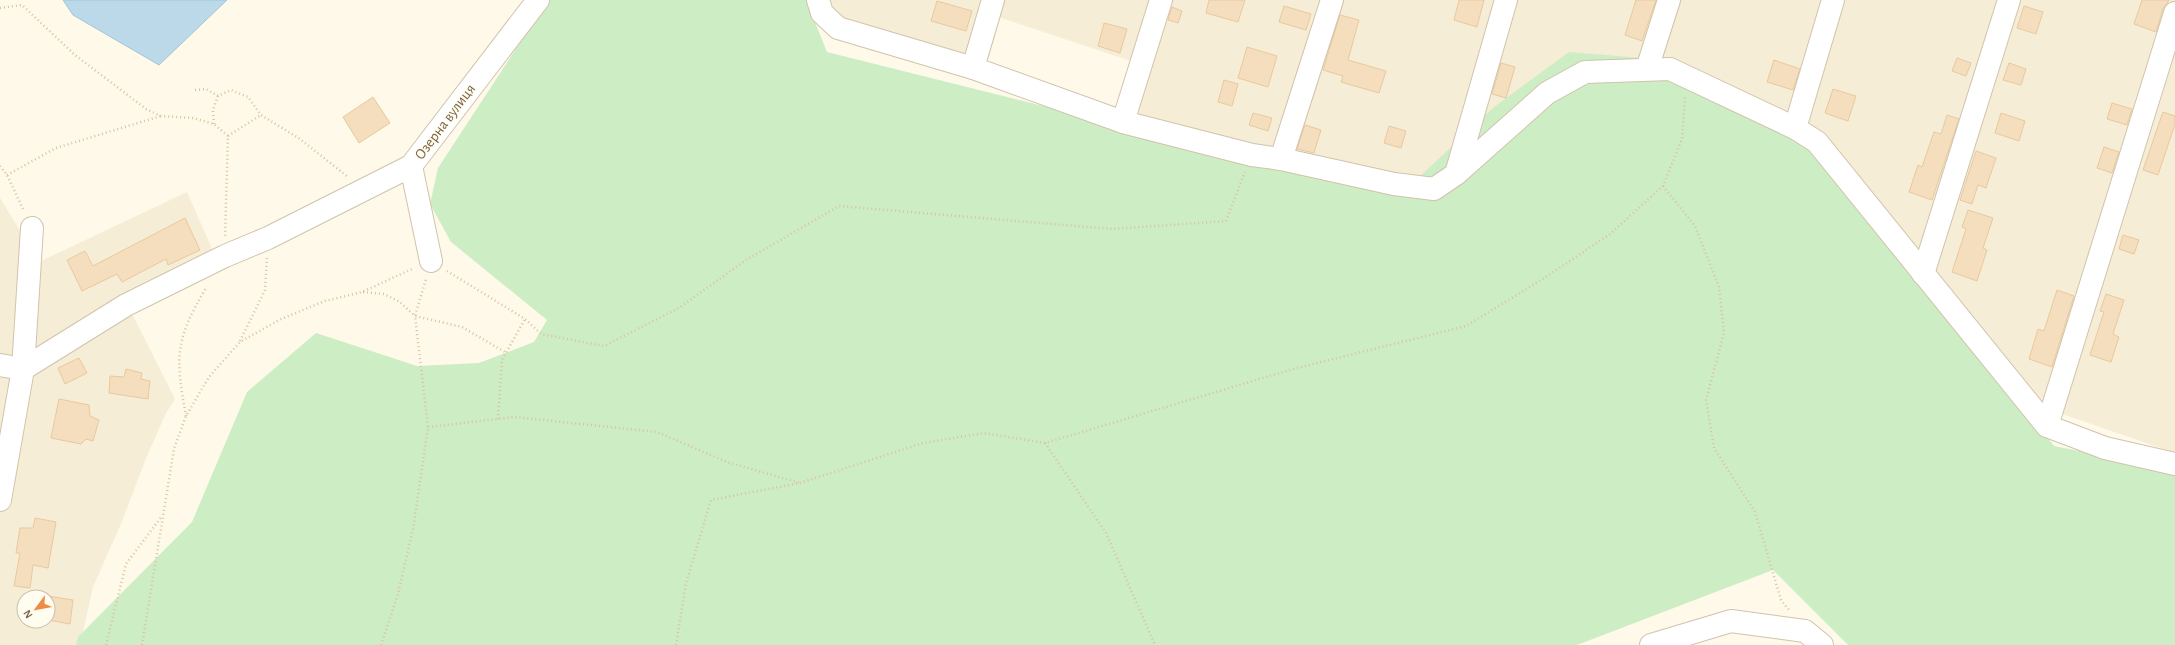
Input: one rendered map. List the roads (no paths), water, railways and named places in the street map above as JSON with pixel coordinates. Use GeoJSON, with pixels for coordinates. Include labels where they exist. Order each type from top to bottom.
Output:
{"type":"FeatureCollection","features":[{"type":"Feature","properties":{"kind":"street","name":"Озерна вулиця"},"geometry":{"type":"LineString","coordinates":[[431,261],[411,166],[538,0]]}},
{"type":"Feature","properties":{"kind":"street"},"geometry":{"type":"LineString","coordinates":[[818,0],[822,12],[838,28],[973,68],[1123,122],[1252,155],[1282,159],[1394,184],[1434,189],[1456,174],[1547,93],[1585,72],[1670,69],[1795,128],[1817,142],[2047,426],[2105,448],[2175,464]]}},
{"type":"Feature","properties":{"kind":"street"},"geometry":{"type":"LineString","coordinates":[[973,68],[993,0]]}},
{"type":"Feature","properties":{"kind":"street"},"geometry":{"type":"LineString","coordinates":[[1123,122],[1161,0]]}},
{"type":"Feature","properties":{"kind":"street"},"geometry":{"type":"LineString","coordinates":[[1282,159],[1332,0]]}},
{"type":"Feature","properties":{"kind":"street"},"geometry":{"type":"LineString","coordinates":[[1456,174],[1506,0]]}},
{"type":"Feature","properties":{"kind":"street"},"geometry":{"type":"LineString","coordinates":[[1647,69],[1669,0]]}},
{"type":"Feature","properties":{"kind":"street"},"geometry":{"type":"LineString","coordinates":[[1795,128],[1833,0]]}},
{"type":"Feature","properties":{"kind":"street"},"geometry":{"type":"LineString","coordinates":[[1923,274],[2009,0]]}},
{"type":"Feature","properties":{"kind":"street"},"geometry":{"type":"LineString","coordinates":[[2047,426],[2175,13]]}},
{"type":"Feature","properties":{"kind":"street"},"geometry":{"type":"LineString","coordinates":[[0,365],[23,369],[126,305],[225,256],[268,238],[411,166]]}},
{"type":"Feature","properties":{"kind":"street"},"geometry":{"type":"LineString","coordinates":[[0,500],[23,369],[32,228]]}},
{"type":"Feature","properties":{"kind":"street"},"geometry":{"type":"LineString","coordinates":[[1650,645],[1732,621],[1804,631],[1822,645]]}},
{"type":"Feature","properties":{"kind":"water"},"geometry":{"type":"Polygon","coordinates":[[[63,0],[227,0],[159,65],[73,15],[63,0]]]}}]}
